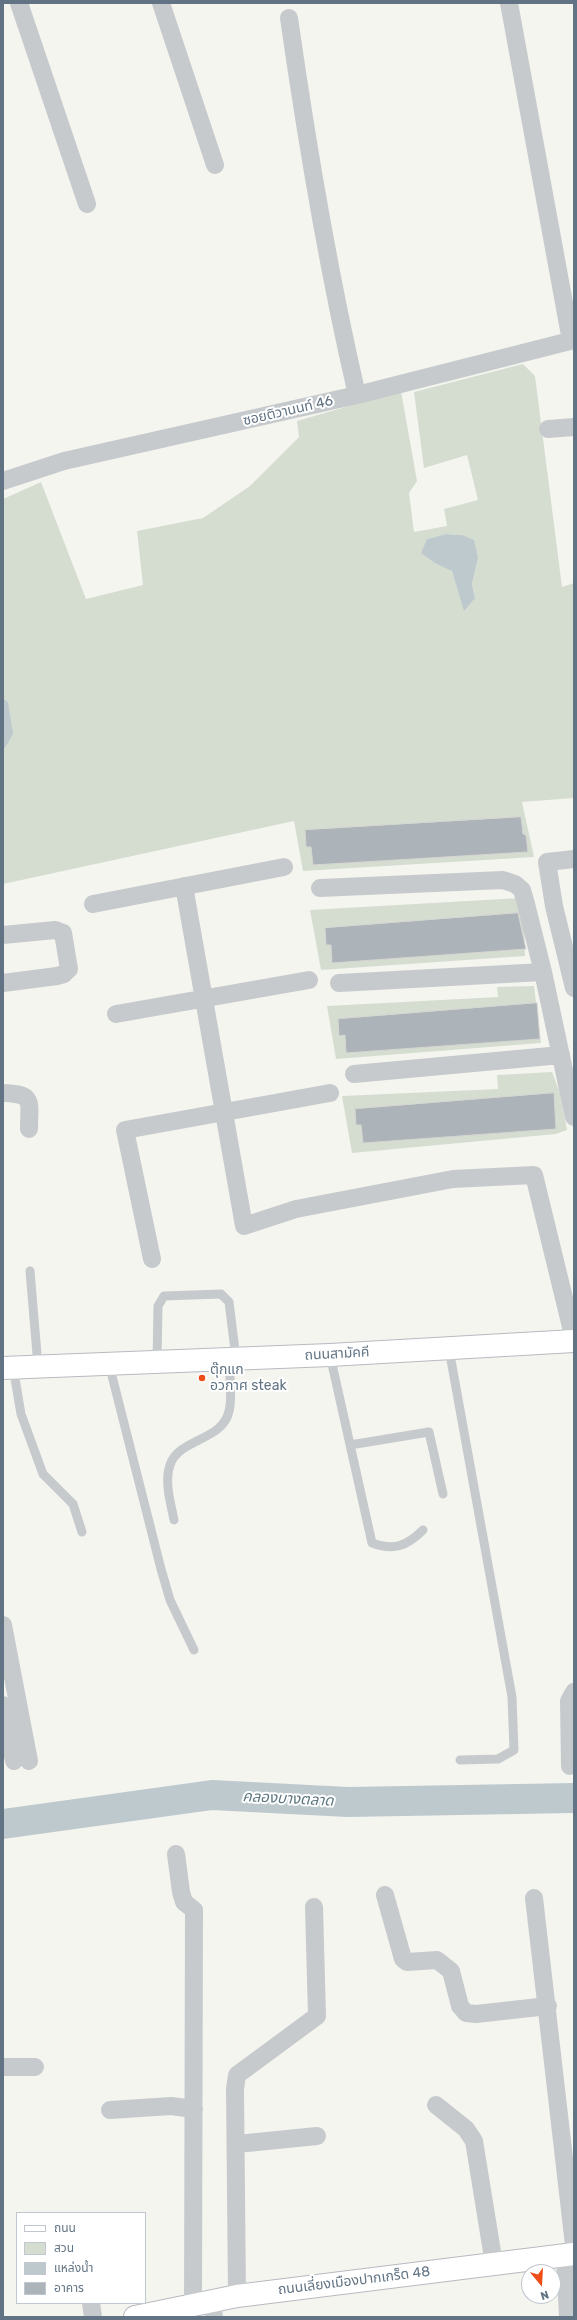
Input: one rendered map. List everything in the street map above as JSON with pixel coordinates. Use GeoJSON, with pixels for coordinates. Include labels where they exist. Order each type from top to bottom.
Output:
{"type":"FeatureCollection","features":[{"type":"Feature","properties":{"kind":"main road","name":"ถนนสามัคคี"},"geometry":{"type":"LineString","coordinates":[[8,1368],[330,1355],[574,1340]]}},
{"type":"Feature","properties":{"kind":"main road","name":"ถนนเลี่ยงเมืองปากเกร็ด 48"},"geometry":{"type":"LineString","coordinates":[[143,2316],[206,2307],[237,2296],[494,2264],[571,2251]]}},
{"type":"Feature","properties":{"kind":"street"},"geometry":{"type":"LineString","coordinates":[[19,3],[87,204]]}},
{"type":"Feature","properties":{"kind":"street"},"geometry":{"type":"LineString","coordinates":[[161,3],[215,165]]}},
{"type":"Feature","properties":{"kind":"street"},"geometry":{"type":"LineString","coordinates":[[509,3],[572,340]]}},
{"type":"Feature","properties":{"kind":"street"},"geometry":{"type":"LineString","coordinates":[[289,18],[306,140],[338,316],[357,395]]}},
{"type":"Feature","properties":{"kind":"street","name":"ซอยติวานนท์ 46"},"geometry":{"type":"LineString","coordinates":[[3,481],[64,461],[357,395],[572,340]]}},
{"type":"Feature","properties":{"kind":"street"},"geometry":{"type":"LineString","coordinates":[[548,429],[574,427]]}},
{"type":"Feature","properties":{"kind":"street"},"geometry":{"type":"LineString","coordinates":[[573,981],[554,906],[547,862],[574,859]]}},
{"type":"Feature","properties":{"kind":"street"},"geometry":{"type":"LineString","coordinates":[[94,904],[284,866]]}},
{"type":"Feature","properties":{"kind":"street"},"geometry":{"type":"LineString","coordinates":[[320,888],[503,880],[515,884],[522,890],[543,972],[574,1117]]}},
{"type":"Feature","properties":{"kind":"street"},"geometry":{"type":"LineString","coordinates":[[184,886],[244,1226],[296,1209],[453,1178],[534,1175],[574,1340]]}},
{"type":"Feature","properties":{"kind":"street"},"geometry":{"type":"LineString","coordinates":[[3,934],[55,930],[63,933],[69,969],[64,974],[58,976],[3,983]]}},
{"type":"Feature","properties":{"kind":"street"},"geometry":{"type":"LineString","coordinates":[[339,983],[543,972]]}},
{"type":"Feature","properties":{"kind":"street"},"geometry":{"type":"LineString","coordinates":[[116,1014],[309,980]]}},
{"type":"Feature","properties":{"kind":"street"},"geometry":{"type":"LineString","coordinates":[[354,1074],[561,1055]]}},
{"type":"Feature","properties":{"kind":"street"},"geometry":{"type":"LineString","coordinates":[[3,1093],[21,1093],[26,1096],[30,1102],[30,1129]]}},
{"type":"Feature","properties":{"kind":"street"},"geometry":{"type":"LineString","coordinates":[[152,1258],[125,1130],[330,1093]]}},
{"type":"Feature","properties":{"kind":"street"},"geometry":{"type":"LineString","coordinates":[[3,1625],[22,1761],[3,1705]]}},
{"type":"Feature","properties":{"kind":"street"},"geometry":{"type":"LineString","coordinates":[[570,1766],[569,1701],[574,1692]]}},
{"type":"Feature","properties":{"kind":"street"},"geometry":{"type":"LineString","coordinates":[[176,1854],[181,1892],[184,1902],[194,1910],[194,2109],[206,2307]]}},
{"type":"Feature","properties":{"kind":"street"},"geometry":{"type":"LineString","coordinates":[[385,1895],[403,1958],[407,1962],[437,1960],[451,1972],[460,2006],[466,2013],[476,2014],[548,2006]]}},
{"type":"Feature","properties":{"kind":"street"},"geometry":{"type":"LineString","coordinates":[[534,1898],[548,2006],[571,2251],[568,2317]]}},
{"type":"Feature","properties":{"kind":"street"},"geometry":{"type":"LineString","coordinates":[[237,2296],[237,2144],[235,2089],[237,2075],[317,2016],[314,1908]]}},
{"type":"Feature","properties":{"kind":"street"},"geometry":{"type":"LineString","coordinates":[[3,2067],[35,2067]]}},
{"type":"Feature","properties":{"kind":"street"},"geometry":{"type":"LineString","coordinates":[[436,2105],[466,2129],[474,2141],[494,2264]]}},
{"type":"Feature","properties":{"kind":"street"},"geometry":{"type":"LineString","coordinates":[[110,2110],[171,2106],[194,2109]]}},
{"type":"Feature","properties":{"kind":"street"},"geometry":{"type":"LineString","coordinates":[[237,2144],[318,2136]]}},
{"type":"Feature","properties":{"kind":"street"},"geometry":{"type":"LineString","coordinates":[[91,2304],[93,2317]]}},
{"type":"Feature","properties":{"kind":"lane"},"geometry":{"type":"LineString","coordinates":[[30,1271],[38,1366]]}},
{"type":"Feature","properties":{"kind":"lane"},"geometry":{"type":"LineString","coordinates":[[157,1362],[158,1306],[164,1296],[221,1294],[229,1302],[232,1358],[229,1411],[222,1425],[180,1450],[170,1464],[168,1479],[174,1520]]}},
{"type":"Feature","properties":{"kind":"lane"},"geometry":{"type":"LineString","coordinates":[[449,1348],[512,1697],[514,1750],[498,1759],[460,1760]]}},
{"type":"Feature","properties":{"kind":"lane"},"geometry":{"type":"LineString","coordinates":[[330,1355],[372,1543],[393,1547],[410,1543],[423,1530]]}},
{"type":"Feature","properties":{"kind":"lane"},"geometry":{"type":"LineString","coordinates":[[109,1364],[170,1600],[194,1650]]}},
{"type":"Feature","properties":{"kind":"lane"},"geometry":{"type":"LineString","coordinates":[[8,1368],[21,1414],[43,1474],[73,1504],[82,1532]]}},
{"type":"Feature","properties":{"kind":"lane"},"geometry":{"type":"LineString","coordinates":[[350,1445],[429,1432],[443,1494]]}},
{"type":"Feature","properties":{"kind":"green space"},"geometry":{"type":"Polygon","coordinates":[[[523,364],[535,376],[562,587],[574,583],[574,798],[522,802],[534,857],[303,871],[294,821],[3,884],[3,751],[5,748],[8,702],[3,698],[3,499],[41,482],[86,599],[143,585],[137,531],[203,518],[250,486],[299,437],[297,421],[401,391],[417,481],[409,493],[414,532],[447,526],[444,509],[478,500],[467,455],[424,468],[414,392],[523,364]],[[446,534],[427,539],[452,571],[459,593],[475,598],[472,584],[478,558],[462,535],[446,534]]]}},
{"type":"Feature","properties":{"kind":"green space"},"geometry":{"type":"Polygon","coordinates":[[[520,898],[524,913],[525,956],[321,970],[310,910],[520,898]]]}},
{"type":"Feature","properties":{"kind":"green space"},"geometry":{"type":"Polygon","coordinates":[[[534,986],[541,1043],[336,1059],[327,1006],[498,997],[497,987],[534,986]]]}},
{"type":"Feature","properties":{"kind":"green space"},"geometry":{"type":"Polygon","coordinates":[[[552,1072],[560,1093],[567,1130],[556,1134],[352,1153],[342,1096],[498,1089],[497,1075],[552,1072]]]}},
{"type":"Feature","properties":{"kind":"water"},"geometry":{"type":"Polygon","coordinates":[[[446,534],[462,535],[474,540],[478,558],[472,584],[475,598],[464,611],[452,571],[435,563],[421,553],[427,539],[446,534]]]}},
{"type":"Feature","properties":{"kind":"water"},"geometry":{"type":"Polygon","coordinates":[[[3,698],[8,702],[13,734],[3,751],[3,698]]]}},
{"type":"Feature","properties":{"kind":"building"},"geometry":{"type":"Polygon","coordinates":[[[521,817],[523,834],[526,835],[528,852],[313,865],[311,847],[306,847],[305,830],[521,817]]]}},
{"type":"Feature","properties":{"kind":"building"},"geometry":{"type":"Polygon","coordinates":[[[518,913],[526,949],[332,963],[331,945],[326,945],[325,928],[518,913]]]}},
{"type":"Feature","properties":{"kind":"building"},"geometry":{"type":"Polygon","coordinates":[[[537,1003],[540,1039],[346,1053],[345,1035],[339,1036],[338,1019],[537,1003]]]}},
{"type":"Feature","properties":{"kind":"building"},"geometry":{"type":"Polygon","coordinates":[[[554,1093],[556,1129],[363,1143],[361,1125],[356,1125],[355,1109],[554,1093]]]}},
{"type":"Feature","properties":{"kind":"waterway","name":"คลองบางตลาด"},"geometry":{"type":"LineString","coordinates":[[3,1824],[212,1795],[348,1802],[574,1798]]}},
{"type":"Feature","properties":{"kind":"place","name":"ตุ๊กแก อวกาศ steak"},"geometry":{"type":"Point","coordinates":[202,1378]}}]}
